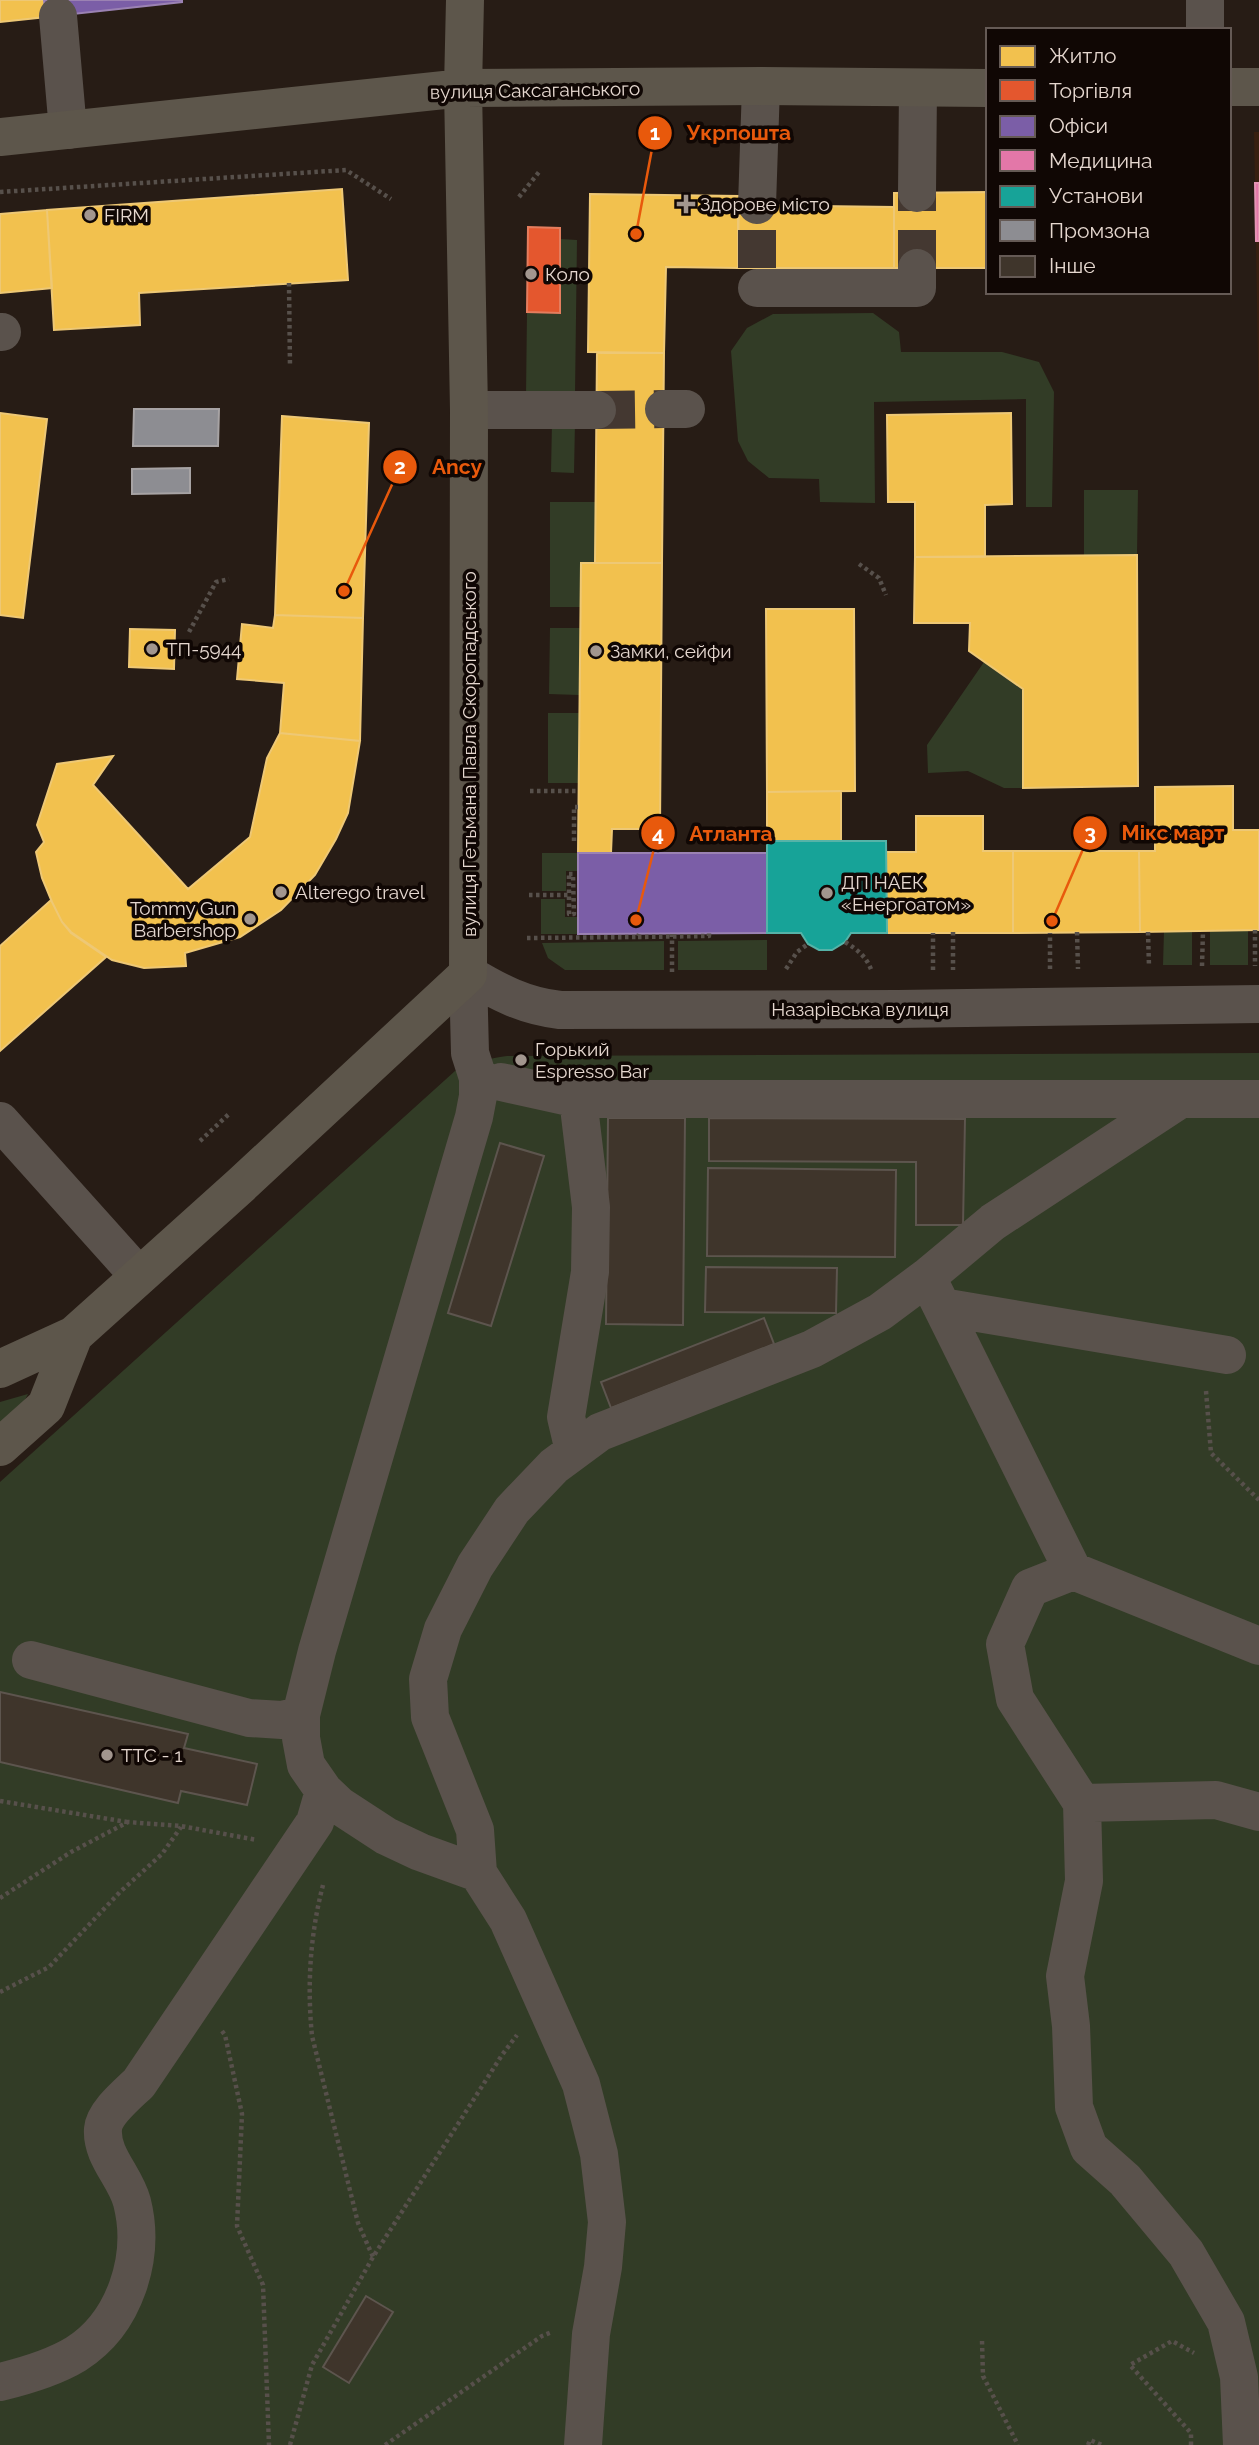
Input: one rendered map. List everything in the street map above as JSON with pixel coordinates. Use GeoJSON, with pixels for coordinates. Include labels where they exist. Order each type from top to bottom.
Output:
{"type":"FeatureCollection","features":[{"type":"Feature","properties":{"kind":"main road","name":"вулиця Гетьмана Павла Скоропадського"},"geometry":{"type":"LineString","coordinates":[[465,0],[463,88],[469,410],[468,974]]}},
{"type":"Feature","properties":{"kind":"main road"},"geometry":{"type":"LineString","coordinates":[[1231,87],[1259,87]]}},
{"type":"Feature","properties":{"kind":"main road","name":"вулиця Саксаганського"},"geometry":{"type":"LineString","coordinates":[[0,137],[463,88],[986,88]]}},
{"type":"Feature","properties":{"kind":"main road"},"geometry":{"type":"LineString","coordinates":[[0,1369],[74,1335],[468,974]]}},
{"type":"Feature","properties":{"kind":"main road"},"geometry":{"type":"LineString","coordinates":[[0,1447],[46,1406],[74,1335]]}},
{"type":"Feature","properties":{"kind":"street"},"geometry":{"type":"LineString","coordinates":[[1205,0],[1205,28]]}},
{"type":"Feature","properties":{"kind":"street"},"geometry":{"type":"LineString","coordinates":[[58,16],[68,130]]}},
{"type":"Feature","properties":{"kind":"street"},"geometry":{"type":"LineString","coordinates":[[757,205],[761,86]]}},
{"type":"Feature","properties":{"kind":"street"},"geometry":{"type":"LineString","coordinates":[[917,192],[918,88]]}},
{"type":"Feature","properties":{"kind":"street"},"geometry":{"type":"LineString","coordinates":[[757,288],[917,288],[917,268]]}},
{"type":"Feature","properties":{"kind":"street"},"geometry":{"type":"LineString","coordinates":[[469,410],[597,410]]}},
{"type":"Feature","properties":{"kind":"street"},"geometry":{"type":"LineString","coordinates":[[468,974],[470,1053],[478,1078],[474,1117],[317,1651],[301,1715],[301,1738],[306,1765],[324,1791],[340,1806],[386,1836],[420,1852],[478,1873]]}},
{"type":"Feature","properties":{"kind":"street","name":"Назарівська вулиця"},"geometry":{"type":"LineString","coordinates":[[468,974],[515,1000],[560,1010],[898,1009],[1257,991]]}},
{"type":"Feature","properties":{"kind":"street"},"geometry":{"type":"LineString","coordinates":[[501,1082],[578,1099],[1259,1099]]}},
{"type":"Feature","properties":{"kind":"street"},"geometry":{"type":"LineString","coordinates":[[575,1451],[566,1417],[590,1272],[591,1207],[578,1099]]}},
{"type":"Feature","properties":{"kind":"street"},"geometry":{"type":"LineString","coordinates":[[583,2445],[591,2334],[603,2267],[607,2222],[599,2154],[581,2084],[508,1920],[478,1873],[475,1830],[430,1717],[428,1679],[443,1629],[475,1566],[512,1510],[554,1466],[600,1432],[813,1349],[880,1312],[934,1292],[993,1222],[1179,1100]]}},
{"type":"Feature","properties":{"kind":"street"},"geometry":{"type":"LineString","coordinates":[[0,1121],[139,1276]]}},
{"type":"Feature","properties":{"kind":"street"},"geometry":{"type":"LineString","coordinates":[[934,1292],[1227,1355]]}},
{"type":"Feature","properties":{"kind":"street"},"geometry":{"type":"LineString","coordinates":[[934,1292],[1073,1571],[1259,1646]]}},
{"type":"Feature","properties":{"kind":"street"},"geometry":{"type":"LineString","coordinates":[[1073,1571],[1030,1588],[1005,1644],[1015,1699],[1082,1803],[1084,1881],[1065,1976],[1071,2026],[1074,2106],[1089,2148],[1125,2180],[1186,2253],[1226,2322],[1239,2377],[1242,2445]]}},
{"type":"Feature","properties":{"kind":"street"},"geometry":{"type":"LineString","coordinates":[[31,1660],[249,1718],[282,1720],[301,1715]]}},
{"type":"Feature","properties":{"kind":"street"},"geometry":{"type":"LineString","coordinates":[[0,2382],[44,2369],[76,2354],[98,2337],[115,2314],[127,2288],[135,2258],[137,2226],[121,2175],[104,2149],[103,2125],[117,2104],[139,2083],[298,1848],[315,1822],[324,1791]]}},
{"type":"Feature","properties":{"kind":"street"},"geometry":{"type":"LineString","coordinates":[[1082,1803],[1216,1800],[1259,1812]]}},
{"type":"Feature","properties":{"kind":"path"},"geometry":{"type":"LineString","coordinates":[[0,192],[346,170],[391,199]]}},
{"type":"Feature","properties":{"kind":"path"},"geometry":{"type":"LineString","coordinates":[[520,197],[539,172]]}},
{"type":"Feature","properties":{"kind":"path"},"geometry":{"type":"LineString","coordinates":[[289,283],[290,368]]}},
{"type":"Feature","properties":{"kind":"path"},"geometry":{"type":"LineString","coordinates":[[859,564],[879,578],[886,595]]}},
{"type":"Feature","properties":{"kind":"path"},"geometry":{"type":"LineString","coordinates":[[188,632],[216,582],[229,579]]}},
{"type":"Feature","properties":{"kind":"path"},"geometry":{"type":"LineString","coordinates":[[530,791],[579,791]]}},
{"type":"Feature","properties":{"kind":"path"},"geometry":{"type":"LineString","coordinates":[[574,841],[574,807],[578,807]]}},
{"type":"Feature","properties":{"kind":"path"},"geometry":{"type":"LineString","coordinates":[[528,895],[574,895]]}},
{"type":"Feature","properties":{"kind":"path"},"geometry":{"type":"LineString","coordinates":[[1255,930],[1257,991]]}},
{"type":"Feature","properties":{"kind":"path"},"geometry":{"type":"LineString","coordinates":[[1202,977],[1203,931]]}},
{"type":"Feature","properties":{"kind":"path"},"geometry":{"type":"LineString","coordinates":[[953,932],[953,976]]}},
{"type":"Feature","properties":{"kind":"path"},"geometry":{"type":"LineString","coordinates":[[1077,932],[1078,977]]}},
{"type":"Feature","properties":{"kind":"path"},"geometry":{"type":"LineString","coordinates":[[1149,932],[1149,977]]}},
{"type":"Feature","properties":{"kind":"path"},"geometry":{"type":"LineString","coordinates":[[527,938],[709,936],[709,933]]}},
{"type":"Feature","properties":{"kind":"path"},"geometry":{"type":"LineString","coordinates":[[933,933],[933,976]]}},
{"type":"Feature","properties":{"kind":"path"},"geometry":{"type":"LineString","coordinates":[[1050,933],[1050,977]]}},
{"type":"Feature","properties":{"kind":"path"},"geometry":{"type":"LineString","coordinates":[[672,935],[672,976]]}},
{"type":"Feature","properties":{"kind":"path"},"geometry":{"type":"LineString","coordinates":[[845,942],[864,957],[873,976]]}},
{"type":"Feature","properties":{"kind":"path"},"geometry":{"type":"LineString","coordinates":[[784,976],[790,961],[808,944]]}},
{"type":"Feature","properties":{"kind":"path"},"geometry":{"type":"LineString","coordinates":[[200,1141],[230,1113]]}},
{"type":"Feature","properties":{"kind":"path"},"geometry":{"type":"LineString","coordinates":[[1227,1355],[1205,1376],[1211,1452],[1259,1500]]}},
{"type":"Feature","properties":{"kind":"path"},"geometry":{"type":"LineString","coordinates":[[0,1801],[128,1822],[181,1826],[298,1848]]}},
{"type":"Feature","properties":{"kind":"path"},"geometry":{"type":"LineString","coordinates":[[0,1898],[71,1852],[128,1822]]}},
{"type":"Feature","properties":{"kind":"path"},"geometry":{"type":"LineString","coordinates":[[0,1992],[49,1967],[120,1892],[162,1854],[181,1826]]}},
{"type":"Feature","properties":{"kind":"path"},"geometry":{"type":"LineString","coordinates":[[324,1880],[314,1924],[310,1961],[312,2036],[358,2223],[373,2257]]}},
{"type":"Feature","properties":{"kind":"path"},"geometry":{"type":"LineString","coordinates":[[197,1997],[225,2035],[242,2114],[237,2225],[263,2285],[269,2445]]}},
{"type":"Feature","properties":{"kind":"path"},"geometry":{"type":"LineString","coordinates":[[290,2445],[312,2365],[373,2257],[502,2054],[544,2000]]}},
{"type":"Feature","properties":{"kind":"path"},"geometry":{"type":"LineString","coordinates":[[385,2445],[542,2336],[566,2326],[591,2334]]}},
{"type":"Feature","properties":{"kind":"path"},"geometry":{"type":"LineString","coordinates":[[982,2341],[983,2376],[1018,2445]]}},
{"type":"Feature","properties":{"kind":"path"},"geometry":{"type":"LineString","coordinates":[[1191,2445],[1191,2433],[1130,2365],[1172,2342],[1239,2377]]}},
{"type":"Feature","properties":{"kind":"path"},"geometry":{"type":"LineString","coordinates":[[1088,2445],[1090,2440],[1102,2445]]}},
{"type":"Feature","properties":{"kind":"shaded area"},"geometry":{"type":"Polygon","coordinates":[[[1254,132],[1259,132],[1259,429],[1256,241],[1254,132]]]}},
{"type":"Feature","properties":{"kind":"green space"},"geometry":{"type":"Polygon","coordinates":[[[560,239],[577,240],[575,395],[526,395],[527,312],[560,312],[560,239]]]}},
{"type":"Feature","properties":{"kind":"green space"},"geometry":{"type":"Polygon","coordinates":[[[873,313],[899,332],[901,352],[1002,352],[1039,362],[1054,392],[1052,507],[1026,507],[1026,399],[874,402],[875,503],[820,502],[819,479],[769,478],[748,461],[738,441],[731,351],[747,328],[773,314],[873,313]]]}},
{"type":"Feature","properties":{"kind":"green space"},"geometry":{"type":"Polygon","coordinates":[[[552,422],[575,422],[574,473],[551,472],[552,422]]]}},
{"type":"Feature","properties":{"kind":"green space"},"geometry":{"type":"Polygon","coordinates":[[[1084,490],[1138,490],[1137,555],[1084,555],[1084,490]]]}},
{"type":"Feature","properties":{"kind":"green space"},"geometry":{"type":"Polygon","coordinates":[[[550,502],[596,502],[595,563],[581,563],[580,607],[550,607],[550,502]]]}},
{"type":"Feature","properties":{"kind":"green space"},"geometry":{"type":"Polygon","coordinates":[[[550,628],[580,628],[579,695],[549,694],[550,628]]]}},
{"type":"Feature","properties":{"kind":"green space"},"geometry":{"type":"Polygon","coordinates":[[[984,662],[1023,689],[1023,788],[1004,788],[968,771],[928,773],[927,745],[984,662]]]}},
{"type":"Feature","properties":{"kind":"green space"},"geometry":{"type":"Polygon","coordinates":[[[548,713],[579,713],[579,783],[548,783],[548,713]]]}},
{"type":"Feature","properties":{"kind":"green space"},"geometry":{"type":"Polygon","coordinates":[[[542,853],[578,853],[578,871],[566,871],[566,891],[542,891],[542,853]]]}},
{"type":"Feature","properties":{"kind":"green space"},"geometry":{"type":"Polygon","coordinates":[[[541,899],[565,899],[565,917],[577,917],[578,934],[541,934],[541,899]]]}},
{"type":"Feature","properties":{"kind":"green space"},"geometry":{"type":"Polygon","coordinates":[[[1248,930],[1248,965],[1210,965],[1210,931],[1248,930]]]}},
{"type":"Feature","properties":{"kind":"green space"},"geometry":{"type":"Polygon","coordinates":[[[1164,931],[1192,931],[1192,965],[1163,965],[1164,931]]]}},
{"type":"Feature","properties":{"kind":"green space"},"geometry":{"type":"Polygon","coordinates":[[[767,940],[767,970],[678,970],[678,941],[767,940]]]}},
{"type":"Feature","properties":{"kind":"green space"},"geometry":{"type":"Polygon","coordinates":[[[664,941],[664,970],[565,970],[548,958],[542,943],[664,941]]]}},
{"type":"Feature","properties":{"kind":"green space"},"geometry":{"type":"Polygon","coordinates":[[[1259,1053],[1259,2445],[0,2445],[0,1482],[455,1071],[474,1064],[507,1056],[1259,1053]]]}},
{"type":"Feature","properties":{"kind":"green space"},"geometry":{"type":"Polygon","coordinates":[[[28,1394],[12,1425],[0,1436],[0,1402],[28,1394]]]}},
{"type":"Feature","properties":{"kind":"building: Житло"},"geometry":{"type":"Polygon","coordinates":[[[0,0],[44,0],[46,17],[0,22],[0,0]]]}},
{"type":"Feature","properties":{"kind":"building: Житло"},"geometry":{"type":"Polygon","coordinates":[[[342,189],[348,280],[139,293],[140,325],[54,330],[47,210],[342,189]]]}},
{"type":"Feature","properties":{"kind":"building: Житло"},"geometry":{"type":"Polygon","coordinates":[[[986,192],[986,268],[894,268],[894,193],[986,192]]]}},
{"type":"Feature","properties":{"kind":"building: Житло"},"geometry":{"type":"Polygon","coordinates":[[[590,194],[739,196],[738,268],[666,267],[664,353],[588,352],[590,194]]]}},
{"type":"Feature","properties":{"kind":"building: Житло"},"geometry":{"type":"Polygon","coordinates":[[[738,205],[894,207],[894,268],[738,268],[738,205]]]}},
{"type":"Feature","properties":{"kind":"building: Житло"},"geometry":{"type":"Polygon","coordinates":[[[47,210],[52,288],[0,293],[0,214],[47,210]]]}},
{"type":"Feature","properties":{"kind":"building: Житло"},"geometry":{"type":"Polygon","coordinates":[[[597,353],[664,353],[662,563],[595,563],[597,353]]]}},
{"type":"Feature","properties":{"kind":"building: Житло"},"geometry":{"type":"Polygon","coordinates":[[[0,413],[47,419],[23,618],[0,615],[0,413]]]}},
{"type":"Feature","properties":{"kind":"building: Житло"},"geometry":{"type":"Polygon","coordinates":[[[1011,413],[1012,504],[985,505],[985,557],[915,557],[915,502],[888,502],[887,415],[1011,413]]]}},
{"type":"Feature","properties":{"kind":"building: Житло"},"geometry":{"type":"Polygon","coordinates":[[[282,416],[369,423],[363,618],[275,615],[282,416]]]}},
{"type":"Feature","properties":{"kind":"building: Житло"},"geometry":{"type":"Polygon","coordinates":[[[1137,555],[1138,786],[1023,788],[1023,689],[969,651],[970,623],[914,623],[915,557],[1137,555]]]}},
{"type":"Feature","properties":{"kind":"building: Житло"},"geometry":{"type":"Polygon","coordinates":[[[581,563],[662,563],[660,829],[612,829],[611,853],[578,853],[581,563]]]}},
{"type":"Feature","properties":{"kind":"building: Житло"},"geometry":{"type":"Polygon","coordinates":[[[766,609],[854,609],[855,791],[767,792],[766,609]]]}},
{"type":"Feature","properties":{"kind":"building: Житло"},"geometry":{"type":"Polygon","coordinates":[[[275,615],[363,618],[360,741],[280,733],[284,683],[237,679],[242,624],[273,628],[275,615]]]}},
{"type":"Feature","properties":{"kind":"building: Житло","name":"ТП-5944"},"geometry":{"type":"Polygon","coordinates":[[[130,629],[175,630],[174,669],[129,667],[130,629]]]}},
{"type":"Feature","properties":{"kind":"building: Житло"},"geometry":{"type":"Polygon","coordinates":[[[280,733],[360,741],[348,813],[336,839],[315,875],[281,910],[240,937],[185,953],[186,966],[144,968],[112,960],[71,932],[62,922],[52,902],[42,878],[36,852],[44,842],[37,825],[57,764],[113,756],[93,785],[188,889],[250,837],[267,758],[280,733]]]}},
{"type":"Feature","properties":{"kind":"building: Житло"},"geometry":{"type":"Polygon","coordinates":[[[1233,786],[1233,830],[1259,830],[1259,930],[1140,932],[1139,851],[1155,851],[1155,787],[1233,786]]]}},
{"type":"Feature","properties":{"kind":"building: Житло"},"geometry":{"type":"Polygon","coordinates":[[[841,791],[841,841],[767,841],[767,792],[841,791]]]}},
{"type":"Feature","properties":{"kind":"building: Житло"},"geometry":{"type":"Polygon","coordinates":[[[916,816],[983,816],[983,851],[1013,851],[1013,933],[887,933],[886,852],[916,852],[916,816]]]}},
{"type":"Feature","properties":{"kind":"building: Житло"},"geometry":{"type":"Polygon","coordinates":[[[1013,851],[1139,851],[1140,932],[1013,933],[1013,851]]]}},
{"type":"Feature","properties":{"kind":"building: Житло"},"geometry":{"type":"Polygon","coordinates":[[[51,900],[71,933],[106,957],[0,1051],[0,946],[51,900]]]}},
{"type":"Feature","properties":{"kind":"building: Торгівля"},"geometry":{"type":"Polygon","coordinates":[[[528,227],[560,228],[560,313],[527,312],[528,227]]]}},
{"type":"Feature","properties":{"kind":"building: Офіси"},"geometry":{"type":"Polygon","coordinates":[[[44,0],[182,0],[182,2],[46,17],[44,0]]]}},
{"type":"Feature","properties":{"kind":"building: Офіси"},"geometry":{"type":"Polygon","coordinates":[[[578,853],[767,853],[767,933],[578,934],[578,853]]]}},
{"type":"Feature","properties":{"kind":"building: Медицина"},"geometry":{"type":"Polygon","coordinates":[[[1255,183],[1259,183],[1259,241],[1256,241],[1255,183]]]}},
{"type":"Feature","properties":{"kind":"building: Установи","name":"ДП НАЕК «Енергоатом»"},"geometry":{"type":"Polygon","coordinates":[[[767,841],[886,841],[887,933],[851,933],[845,942],[832,950],[819,950],[808,944],[801,933],[767,933],[767,841]]]}},
{"type":"Feature","properties":{"kind":"building: Промзона"},"geometry":{"type":"Polygon","coordinates":[[[134,409],[219,409],[218,446],[133,446],[134,409]]]}},
{"type":"Feature","properties":{"kind":"building: Промзона"},"geometry":{"type":"Polygon","coordinates":[[[190,468],[190,493],[132,494],[132,469],[190,468]]]}},
{"type":"Feature","properties":{"kind":"building: Інше"},"geometry":{"type":"Polygon","coordinates":[[[608,1118],[685,1118],[683,1325],[606,1324],[608,1118]]]}},
{"type":"Feature","properties":{"kind":"building: Інше"},"geometry":{"type":"Polygon","coordinates":[[[709,1118],[965,1119],[963,1225],[916,1225],[916,1162],[709,1161],[709,1118]]]}},
{"type":"Feature","properties":{"kind":"building: Інше"},"geometry":{"type":"Polygon","coordinates":[[[500,1143],[544,1156],[491,1326],[448,1313],[500,1143]]]}},
{"type":"Feature","properties":{"kind":"building: Інше"},"geometry":{"type":"Polygon","coordinates":[[[708,1168],[896,1170],[895,1257],[707,1256],[708,1168]]]}},
{"type":"Feature","properties":{"kind":"building: Інше"},"geometry":{"type":"Polygon","coordinates":[[[706,1267],[837,1268],[836,1313],[705,1312],[706,1267]]]}},
{"type":"Feature","properties":{"kind":"building: Інше"},"geometry":{"type":"Polygon","coordinates":[[[764,1318],[774,1344],[611,1408],[601,1382],[764,1318]]]}},
{"type":"Feature","properties":{"kind":"building: Інше","name":"ТТС - 1"},"geometry":{"type":"Polygon","coordinates":[[[0,1692],[188,1734],[184,1748],[257,1764],[247,1805],[181,1791],[178,1803],[0,1762],[0,1692]]]}},
{"type":"Feature","properties":{"kind":"building: Інше"},"geometry":{"type":"Polygon","coordinates":[[[366,2296],[393,2312],[349,2383],[323,2367],[366,2296]]]}},
{"type":"Feature","properties":{"kind":"tunnel"},"geometry":{"type":"LineString","coordinates":[[917,193],[917,268]]}},
{"type":"Feature","properties":{"kind":"tunnel"},"geometry":{"type":"LineString","coordinates":[[757,205],[757,268]]}},
{"type":"Feature","properties":{"kind":"tunnel"},"geometry":{"type":"LineString","coordinates":[[597,410],[664,409]]}},
{"type":"Feature","properties":{"kind":"place","name":"Здорове місто"},"geometry":{"type":"Point","coordinates":[686,204]}},
{"type":"Feature","properties":{"kind":"place","name":"FIRM"},"geometry":{"type":"Point","coordinates":[90,215]}},
{"type":"Feature","properties":{"kind":"place","name":"Укрпошта"},"geometry":{"type":"Point","coordinates":[636,234]}},
{"type":"Feature","properties":{"kind":"place","name":"Коло"},"geometry":{"type":"Point","coordinates":[531,274]}},
{"type":"Feature","properties":{"kind":"place","name":"Ancy"},"geometry":{"type":"Point","coordinates":[344,591]}},
{"type":"Feature","properties":{"kind":"place","name":"ТП-5944"},"geometry":{"type":"Point","coordinates":[152,649]}},
{"type":"Feature","properties":{"kind":"place","name":"Замки, сейфи"},"geometry":{"type":"Point","coordinates":[596,651]}},
{"type":"Feature","properties":{"kind":"place","name":"Alterego travel"},"geometry":{"type":"Point","coordinates":[281,892]}},
{"type":"Feature","properties":{"kind":"place","name":"ДП НАЕК «Енергоатом»"},"geometry":{"type":"Point","coordinates":[827,893]}},
{"type":"Feature","properties":{"kind":"place","name":"Tommy Gun Barbershop"},"geometry":{"type":"Point","coordinates":[250,919]}},
{"type":"Feature","properties":{"kind":"place","name":"Атланта"},"geometry":{"type":"Point","coordinates":[636,920]}},
{"type":"Feature","properties":{"kind":"place","name":"Мікс март"},"geometry":{"type":"Point","coordinates":[1052,921]}},
{"type":"Feature","properties":{"kind":"place","name":"Горький Espresso Bar"},"geometry":{"type":"Point","coordinates":[521,1060]}},
{"type":"Feature","properties":{"kind":"place","name":"ТТС - 1"},"geometry":{"type":"Point","coordinates":[107,1755]}}]}
